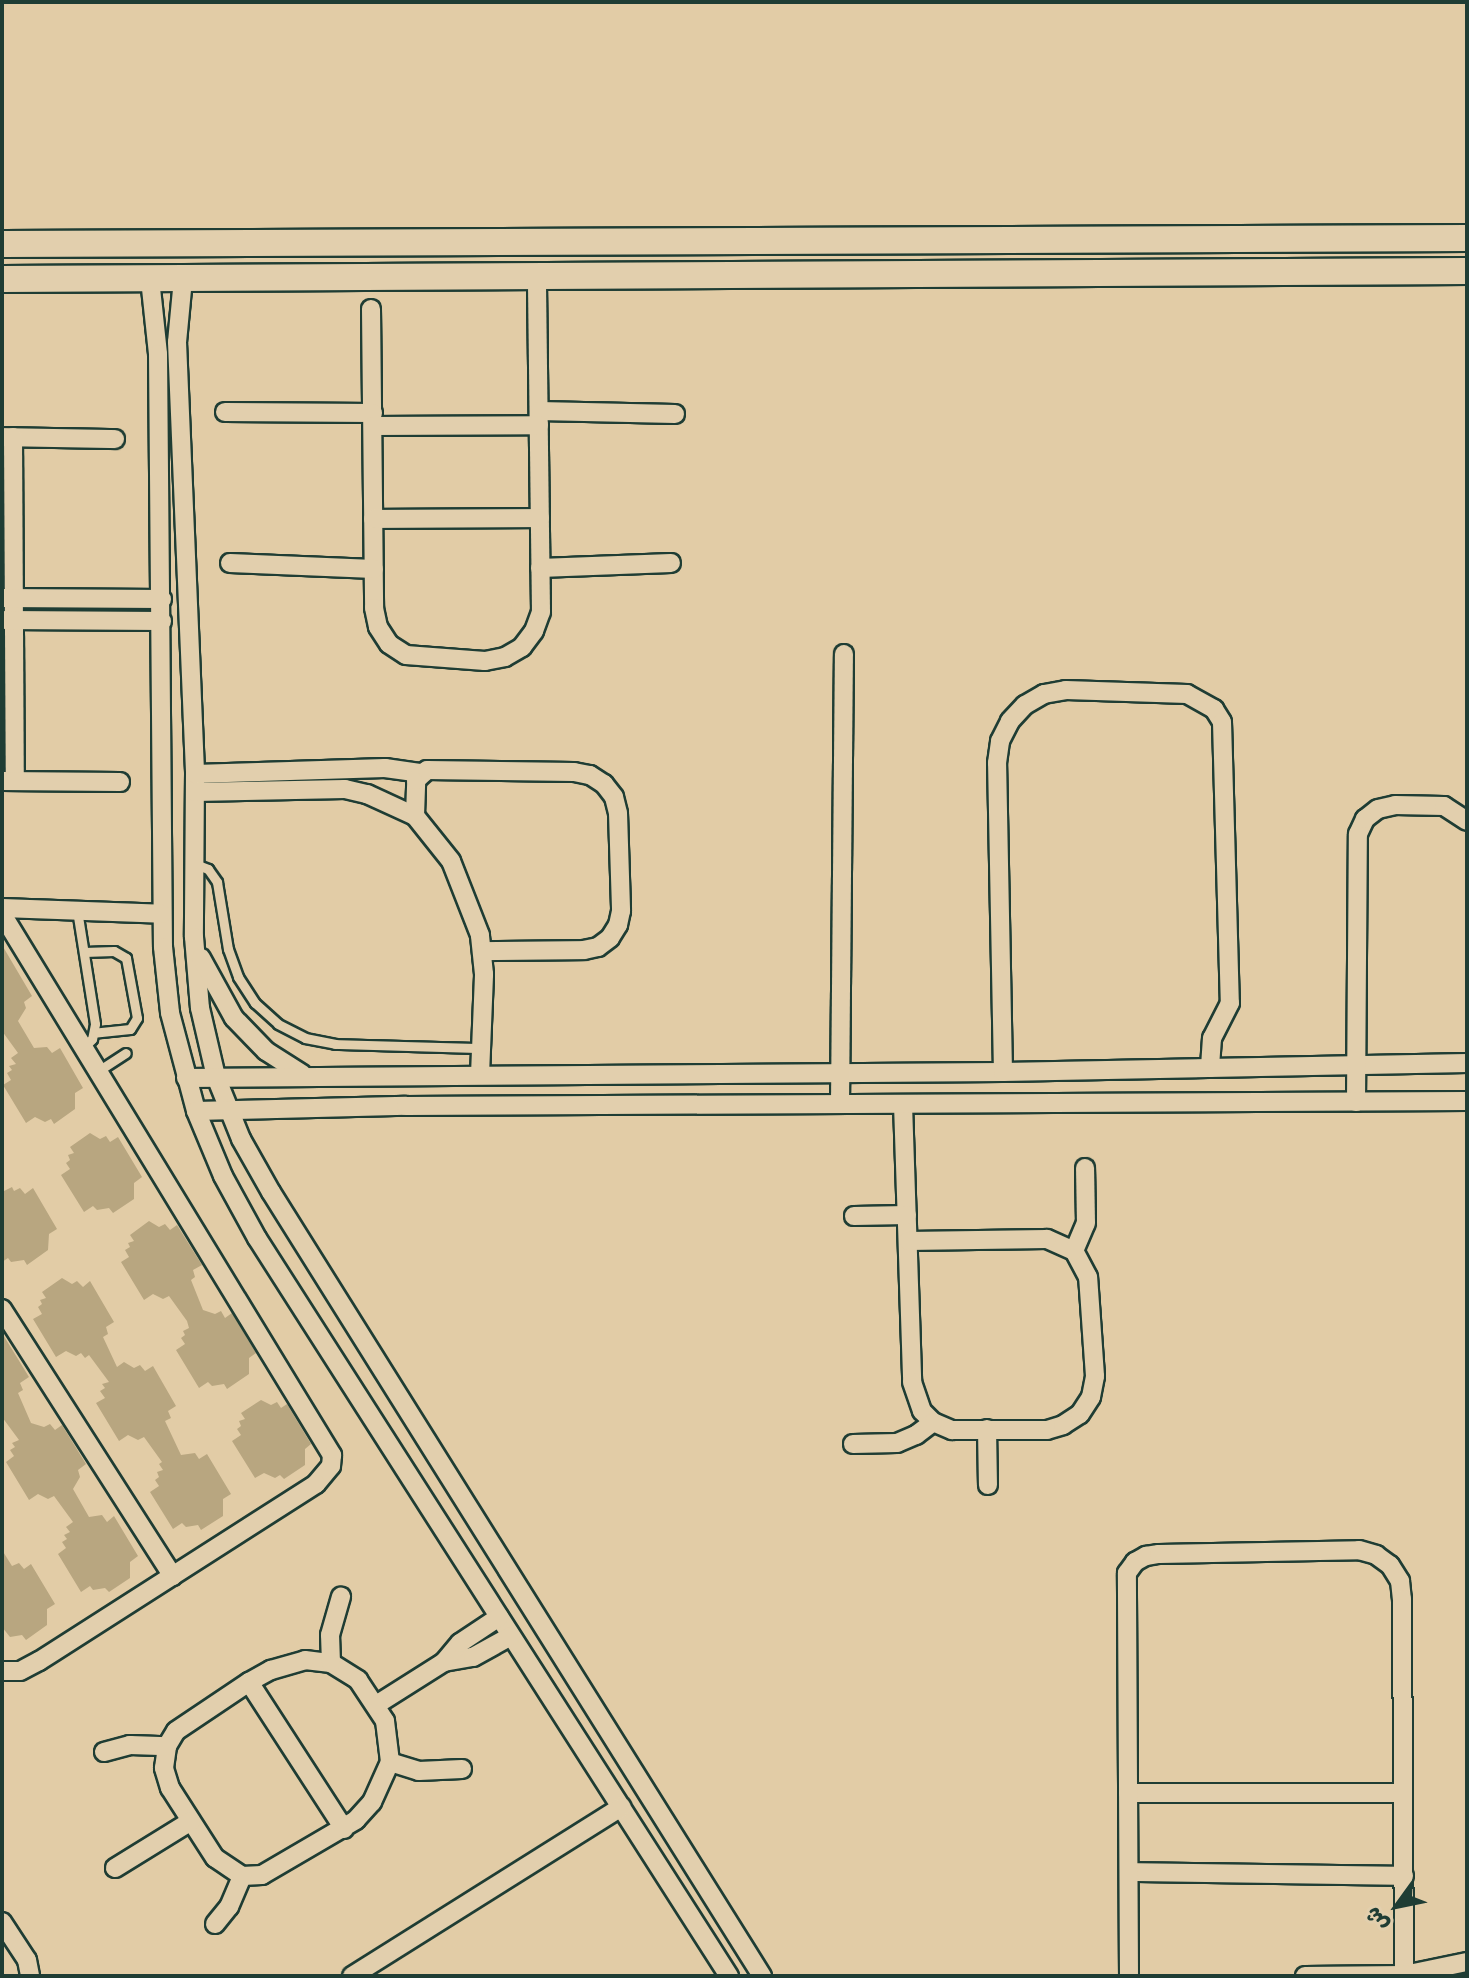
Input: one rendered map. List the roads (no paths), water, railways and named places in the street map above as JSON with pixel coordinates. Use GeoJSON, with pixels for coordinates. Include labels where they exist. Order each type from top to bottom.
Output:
{"type":"FeatureCollection","features":[{"type":"Feature","properties":{"kind":"street"},"geometry":{"type":"LineString","coordinates":[[2,244],[1467,238]]}},
{"type":"Feature","properties":{"kind":"street"},"geometry":{"type":"LineString","coordinates":[[733,277],[734,239]]}},
{"type":"Feature","properties":{"kind":"street"},"geometry":{"type":"LineString","coordinates":[[2,279],[1467,271]]}},
{"type":"Feature","properties":{"kind":"street"},"geometry":{"type":"LineString","coordinates":[[371,309],[374,608],[378,627],[389,644],[416,656],[485,661],[505,657],[522,647],[534,631],[541,612],[537,278]]}},
{"type":"Feature","properties":{"kind":"street"},"geometry":{"type":"LineString","coordinates":[[150,279],[157,329],[165,980],[196,1111],[223,1176],[257,1238],[729,1976]]}},
{"type":"Feature","properties":{"kind":"street"},"geometry":{"type":"LineString","coordinates":[[183,279],[177,342],[195,783],[194,937],[200,1008],[216,1077],[229,1110],[271,1192],[762,1976]]}},
{"type":"Feature","properties":{"kind":"street"},"geometry":{"type":"LineString","coordinates":[[225,412],[373,420],[675,414]]}},
{"type":"Feature","properties":{"kind":"street"},"geometry":{"type":"LineString","coordinates":[[115,439],[8,437],[9,781],[120,782]]}},
{"type":"Feature","properties":{"kind":"street"},"geometry":{"type":"LineString","coordinates":[[373,519],[540,518]]}},
{"type":"Feature","properties":{"kind":"street"},"geometry":{"type":"LineString","coordinates":[[230,563],[374,569]]}},
{"type":"Feature","properties":{"kind":"street"},"geometry":{"type":"LineString","coordinates":[[540,568],[671,563]]}},
{"type":"Feature","properties":{"kind":"street"},"geometry":{"type":"LineString","coordinates":[[8,598],[162,599]]}},
{"type":"Feature","properties":{"kind":"street"},"geometry":{"type":"LineString","coordinates":[[8,620],[162,621]]}},
{"type":"Feature","properties":{"kind":"street"},"geometry":{"type":"LineString","coordinates":[[840,1104],[844,654]]}},
{"type":"Feature","properties":{"kind":"street"},"geometry":{"type":"LineString","coordinates":[[1003,1072],[997,763],[1000,741],[1010,721],[1025,705],[1044,694],[1066,690],[1187,694],[1214,709],[1222,722],[1230,1003],[1212,1038],[1210,1068]]}},
{"type":"Feature","properties":{"kind":"street"},"geometry":{"type":"LineString","coordinates":[[195,783],[385,768],[420,773],[574,772],[590,775],[604,784],[614,797],[618,813],[621,911],[618,925],[610,938],[584,950],[483,951]]}},
{"type":"Feature","properties":{"kind":"street"},"geometry":{"type":"LineString","coordinates":[[415,816],[416,780],[420,773]]}},
{"type":"Feature","properties":{"kind":"street"},"geometry":{"type":"LineString","coordinates":[[195,783],[345,789],[367,794],[415,816],[451,861],[476,918],[483,951],[480,1075]]}},
{"type":"Feature","properties":{"kind":"street"},"geometry":{"type":"LineString","coordinates":[[1356,1102],[1358,834],[1372,814],[1395,805],[1444,806],[1467,821]]}},
{"type":"Feature","properties":{"kind":"street"},"geometry":{"type":"LineString","coordinates":[[2,908],[162,914]]}},
{"type":"Feature","properties":{"kind":"street"},"geometry":{"type":"LineString","coordinates":[[2,914],[89,1040],[98,1071],[332,1455],[325,1477],[39,1661],[20,1671],[2,1671]]}},
{"type":"Feature","properties":{"kind":"street"},"geometry":{"type":"LineString","coordinates":[[194,937],[210,980],[234,1018],[266,1051],[305,1076]]}},
{"type":"Feature","properties":{"kind":"street"},"geometry":{"type":"LineString","coordinates":[[186,1078],[1003,1072],[1467,1063]]}},
{"type":"Feature","properties":{"kind":"street"},"geometry":{"type":"LineString","coordinates":[[196,1111],[1467,1101]]}},
{"type":"Feature","properties":{"kind":"street"},"geometry":{"type":"LineString","coordinates":[[903,1104],[912,1382],[914,1397],[933,1422],[952,1430],[1047,1430],[1063,1425],[1080,1414],[1091,1397],[1095,1376],[1088,1277],[1074,1251],[1047,1239],[908,1241]]}},
{"type":"Feature","properties":{"kind":"street"},"geometry":{"type":"LineString","coordinates":[[1074,1251],[1086,1223],[1085,1168]]}},
{"type":"Feature","properties":{"kind":"street"},"geometry":{"type":"LineString","coordinates":[[854,1216],[907,1215]]}},
{"type":"Feature","properties":{"kind":"street"},"geometry":{"type":"LineString","coordinates":[[2,1309],[173,1576]]}},
{"type":"Feature","properties":{"kind":"street"},"geometry":{"type":"LineString","coordinates":[[853,1444],[907,1440],[933,1422]]}},
{"type":"Feature","properties":{"kind":"street"},"geometry":{"type":"LineString","coordinates":[[987,1429],[988,1485]]}},
{"type":"Feature","properties":{"kind":"street"},"geometry":{"type":"LineString","coordinates":[[1129,1976],[1127,1573],[1135,1562],[1159,1554],[1359,1550],[1376,1555],[1390,1565],[1400,1581],[1404,1975]]}},
{"type":"Feature","properties":{"kind":"street"},"geometry":{"type":"LineString","coordinates":[[331,1663],[330,1635],[341,1597]]}},
{"type":"Feature","properties":{"kind":"street"},"geometry":{"type":"LineString","coordinates":[[376,1705],[444,1662],[460,1643],[499,1617]]}},
{"type":"Feature","properties":{"kind":"street"},"geometry":{"type":"LineString","coordinates":[[444,1662],[473,1657],[511,1636]]}},
{"type":"Feature","properties":{"kind":"street"},"geometry":{"type":"LineString","coordinates":[[305,1660],[331,1663],[358,1680],[376,1705],[389,1733],[390,1762],[372,1802],[344,1829],[262,1875],[242,1876],[219,1863],[166,1778],[167,1746],[176,1731],[271,1670],[305,1660]]}},
{"type":"Feature","properties":{"kind":"street"},"geometry":{"type":"LineString","coordinates":[[249,1682],[344,1829]]}},
{"type":"Feature","properties":{"kind":"street"},"geometry":{"type":"LineString","coordinates":[[104,1752],[130,1745],[167,1746]]}},
{"type":"Feature","properties":{"kind":"street"},"geometry":{"type":"LineString","coordinates":[[390,1762],[419,1771],[462,1769]]}},
{"type":"Feature","properties":{"kind":"street"},"geometry":{"type":"LineString","coordinates":[[1128,1793],[1403,1793]]}},
{"type":"Feature","properties":{"kind":"street"},"geometry":{"type":"LineString","coordinates":[[352,1976],[621,1807]]}},
{"type":"Feature","properties":{"kind":"street"},"geometry":{"type":"LineString","coordinates":[[115,1868],[191,1821]]}},
{"type":"Feature","properties":{"kind":"street"},"geometry":{"type":"LineString","coordinates":[[1129,1872],[1404,1876]]}},
{"type":"Feature","properties":{"kind":"street"},"geometry":{"type":"LineString","coordinates":[[215,1924],[229,1907],[242,1876]]}},
{"type":"Feature","properties":{"kind":"street"},"geometry":{"type":"LineString","coordinates":[[2,1922],[27,1960],[30,1976]]}},
{"type":"Feature","properties":{"kind":"street"},"geometry":{"type":"LineString","coordinates":[[1305,1976],[1404,1975],[1467,1962]]}},
{"type":"Feature","properties":{"kind":"lane"},"geometry":{"type":"LineString","coordinates":[[195,864],[208,869],[217,882],[228,949],[238,977],[255,1003],[278,1024],[305,1038],[335,1044],[481,1048]]}},
{"type":"Feature","properties":{"kind":"lane"},"geometry":{"type":"LineString","coordinates":[[77,910],[84,952],[89,1040],[130,1029],[137,1018],[126,958],[114,951],[84,952]]}},
{"type":"Feature","properties":{"kind":"lane"},"geometry":{"type":"LineString","coordinates":[[98,1071],[126,1053]]}}]}
